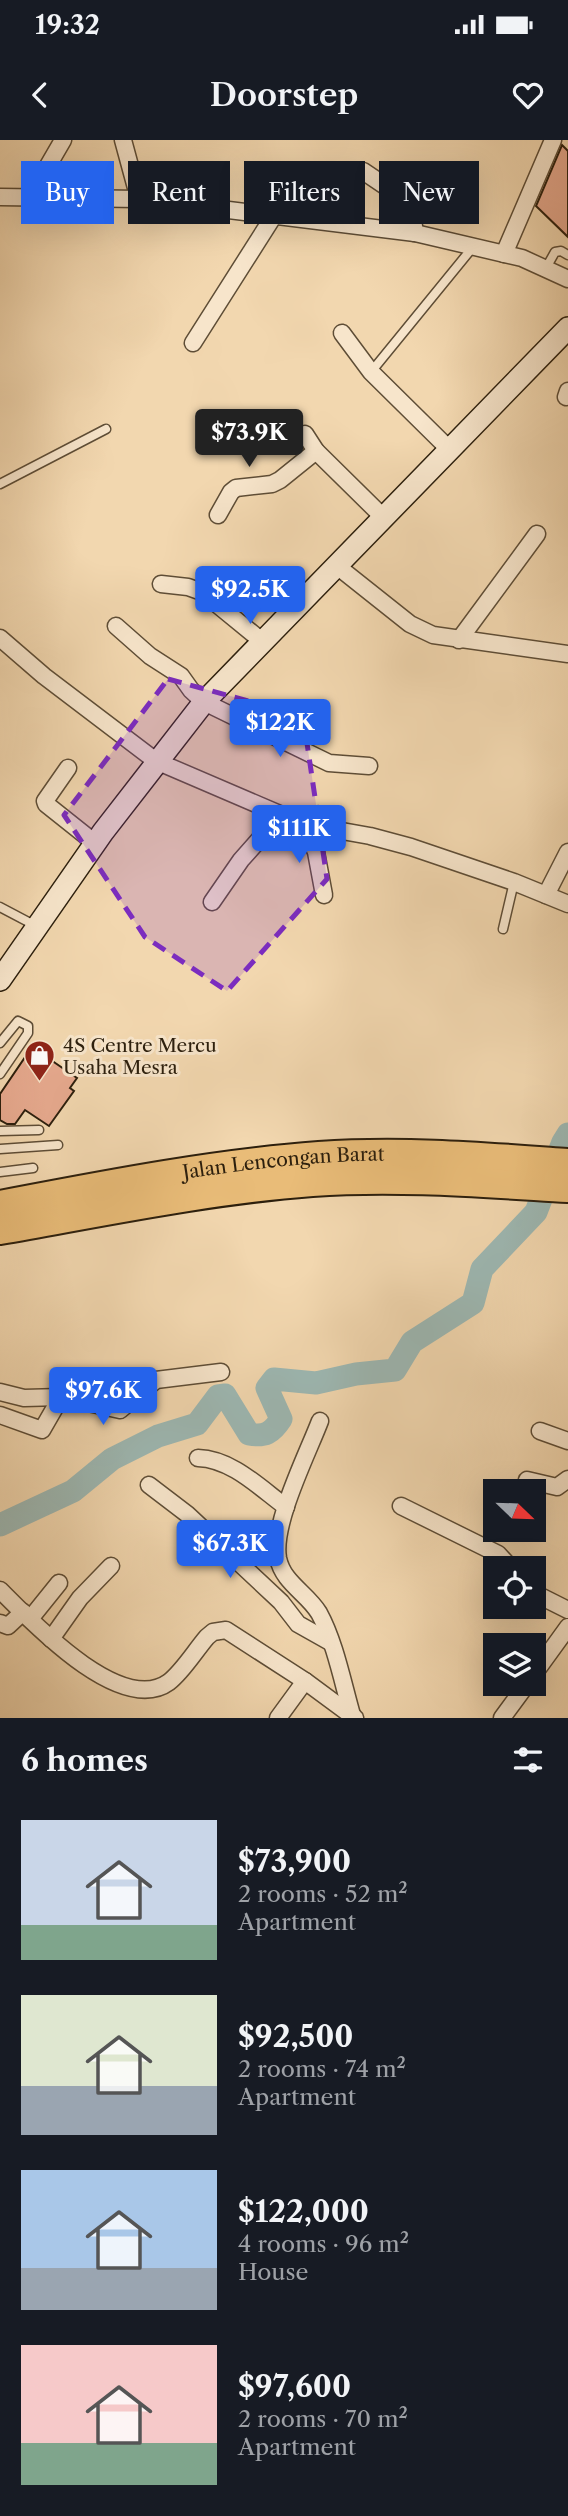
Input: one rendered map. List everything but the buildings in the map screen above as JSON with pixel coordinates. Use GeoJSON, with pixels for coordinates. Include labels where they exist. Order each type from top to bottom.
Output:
{"type":"FeatureCollection","features":[{"type":"Feature","properties":{"kind":"highway","name":"Jalan Lencongan Barat"},"geometry":{"type":"LineString","coordinates":[[0,1205],[261,1161],[415,1153],[505,1171],[568,1188]]}},
{"type":"Feature","properties":{"kind":"highway","name":"Jalan Lencongan Barat"},"geometry":{"type":"LineString","coordinates":[[0,1230],[188,1197],[312,1182],[404,1179],[568,1163]]}},
{"type":"Feature","properties":{"kind":"main road"},"geometry":{"type":"LineString","coordinates":[[0,980],[95,843],[204,702],[568,328]]}},
{"type":"Feature","properties":{"kind":"street"},"geometry":{"type":"LineString","coordinates":[[51,161],[63,140]]}},
{"type":"Feature","properties":{"kind":"street"},"geometry":{"type":"LineString","coordinates":[[123,140],[129,161]]}},
{"type":"Feature","properties":{"kind":"street"},"geometry":{"type":"LineString","coordinates":[[504,254],[553,140]]}},
{"type":"Feature","properties":{"kind":"street"},"geometry":{"type":"LineString","coordinates":[[365,172],[406,200],[411,207],[415,233]]}},
{"type":"Feature","properties":{"kind":"street"},"geometry":{"type":"LineString","coordinates":[[0,197],[21,197]]}},
{"type":"Feature","properties":{"kind":"street"},"geometry":{"type":"LineString","coordinates":[[193,343],[269,224]]}},
{"type":"Feature","properties":{"kind":"street"},"geometry":{"type":"LineString","coordinates":[[349,224],[415,233],[473,246],[546,268],[568,279]]}},
{"type":"Feature","properties":{"kind":"street"},"geometry":{"type":"LineString","coordinates":[[342,333],[371,372],[450,450]]}},
{"type":"Feature","properties":{"kind":"street"},"geometry":{"type":"LineString","coordinates":[[305,434],[316,451],[384,518]]}},
{"type":"Feature","properties":{"kind":"street"},"geometry":{"type":"LineString","coordinates":[[218,515],[236,488],[272,484],[316,451]]}},
{"type":"Feature","properties":{"kind":"street"},"geometry":{"type":"LineString","coordinates":[[459,640],[537,534]]}},
{"type":"Feature","properties":{"kind":"street"},"geometry":{"type":"LineString","coordinates":[[337,566],[410,624],[433,635],[568,654]]}},
{"type":"Feature","properties":{"kind":"street"},"geometry":{"type":"LineString","coordinates":[[161,584],[188,587],[202,592],[263,642]]}},
{"type":"Feature","properties":{"kind":"street"},"geometry":{"type":"LineString","coordinates":[[116,626],[144,651],[181,676],[204,702],[329,763],[369,766]]}},
{"type":"Feature","properties":{"kind":"street"},"geometry":{"type":"LineString","coordinates":[[1,642],[156,761],[303,824],[370,835],[451,860],[568,904]]}},
{"type":"Feature","properties":{"kind":"street"},"geometry":{"type":"LineString","coordinates":[[68,768],[45,801],[46,804],[95,843]]}},
{"type":"Feature","properties":{"kind":"street"},"geometry":{"type":"LineString","coordinates":[[212,902],[240,860],[280,816]]}},
{"type":"Feature","properties":{"kind":"street"},"geometry":{"type":"LineString","coordinates":[[303,824],[316,852],[324,895]]}},
{"type":"Feature","properties":{"kind":"street"},"geometry":{"type":"LineString","coordinates":[[546,895],[568,852]]}},
{"type":"Feature","properties":{"kind":"street"},"geometry":{"type":"LineString","coordinates":[[0,1392],[24,1398],[61,1397],[120,1410],[156,1380],[221,1372]]}},
{"type":"Feature","properties":{"kind":"street"},"geometry":{"type":"LineString","coordinates":[[0,1415],[42,1430],[61,1397]]}},
{"type":"Feature","properties":{"kind":"street"},"geometry":{"type":"LineString","coordinates":[[320,1421],[286,1507],[278,1544],[278,1558],[288,1580],[319,1613],[354,1717]]}},
{"type":"Feature","properties":{"kind":"street"},"geometry":{"type":"LineString","coordinates":[[540,1431],[568,1441]]}},
{"type":"Feature","properties":{"kind":"street"},"geometry":{"type":"LineString","coordinates":[[198,1458],[211,1459],[232,1468],[286,1507]]}},
{"type":"Feature","properties":{"kind":"street"},"geometry":{"type":"LineString","coordinates":[[546,1484],[557,1487],[568,1479]]}},
{"type":"Feature","properties":{"kind":"street"},"geometry":{"type":"LineString","coordinates":[[149,1485],[187,1514],[281,1602],[299,1624],[330,1642]]}},
{"type":"Feature","properties":{"kind":"street"},"geometry":{"type":"LineString","coordinates":[[401,1506],[500,1556]]}},
{"type":"Feature","properties":{"kind":"street"},"geometry":{"type":"LineString","coordinates":[[51,1639],[80,1598],[111,1566]]}},
{"type":"Feature","properties":{"kind":"street"},"geometry":{"type":"LineString","coordinates":[[0,1623],[8,1626],[26,1616],[59,1583]]}},
{"type":"Feature","properties":{"kind":"street"},"geometry":{"type":"LineString","coordinates":[[0,1590],[51,1639],[87,1666],[120,1685],[147,1689],[169,1682],[207,1637],[213,1632],[226,1630],[305,1681],[354,1717]]}},
{"type":"Feature","properties":{"kind":"street"},"geometry":{"type":"LineString","coordinates":[[546,1599],[568,1610]]}},
{"type":"Feature","properties":{"kind":"street"},"geometry":{"type":"LineString","coordinates":[[546,1657],[568,1627]]}},
{"type":"Feature","properties":{"kind":"street"},"geometry":{"type":"LineString","coordinates":[[278,1718],[305,1681]]}},
{"type":"Feature","properties":{"kind":"street"},"geometry":{"type":"LineString","coordinates":[[502,1718],[518,1696]]}},
{"type":"Feature","properties":{"kind":"lane"},"geometry":{"type":"LineString","coordinates":[[371,372],[473,246]]}},
{"type":"Feature","properties":{"kind":"lane"},"geometry":{"type":"LineString","coordinates":[[546,268],[555,252],[561,251],[568,255]]}},
{"type":"Feature","properties":{"kind":"lane"},"geometry":{"type":"LineString","coordinates":[[0,484],[106,429]]}},
{"type":"Feature","properties":{"kind":"lane"},"geometry":{"type":"LineString","coordinates":[[503,929],[514,882]]}},
{"type":"Feature","properties":{"kind":"lane"},"geometry":{"type":"LineString","coordinates":[[0,907],[36,926]]}},
{"type":"Feature","properties":{"kind":"lane"},"geometry":{"type":"LineString","coordinates":[[0,1043],[18,1021],[28,1026],[28,1033],[2,1068]]}},
{"type":"Feature","properties":{"kind":"lane"},"geometry":{"type":"LineString","coordinates":[[0,1131],[39,1130]]}},
{"type":"Feature","properties":{"kind":"lane"},"geometry":{"type":"LineString","coordinates":[[0,1149],[58,1145]]}},
{"type":"Feature","properties":{"kind":"lane"},"geometry":{"type":"LineString","coordinates":[[0,1172],[33,1168]]}},
{"type":"Feature","properties":{"kind":"highlighted area"},"geometry":{"type":"Polygon","coordinates":[[[168,679],[303,716],[327,879],[227,991],[145,937],[64,815],[168,679]]]}},
{"type":"Feature","properties":{"kind":"waterway"},"geometry":{"type":"LineString","coordinates":[[0,1525],[73,1491],[112,1459],[158,1436],[197,1424],[218,1396],[225,1395],[249,1434],[259,1435],[271,1431],[281,1419],[267,1388],[274,1379],[316,1383],[356,1374],[395,1370],[412,1342],[473,1303],[482,1269],[536,1212],[568,1134]]}},
{"type":"Feature","properties":{"kind":"place","name":"4S Centre Mercu Usaha Mesra"},"geometry":{"type":"Point","coordinates":[40,1083]}}]}
